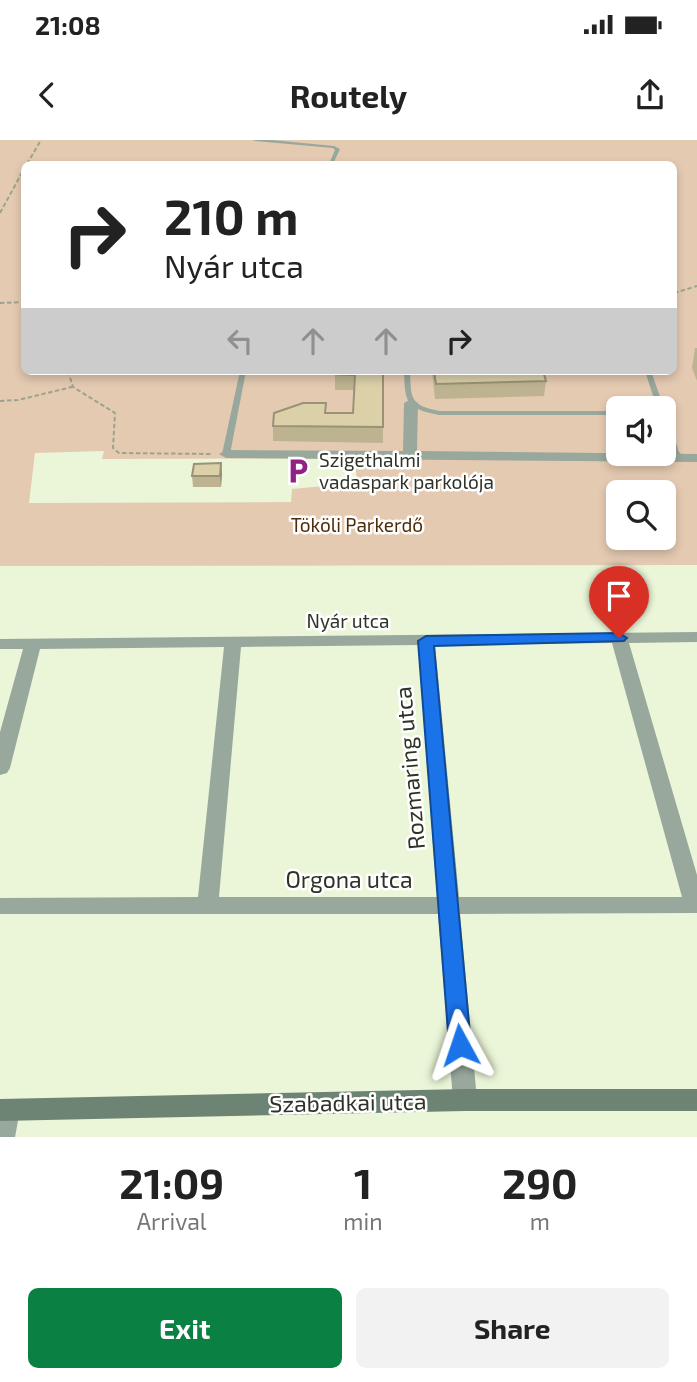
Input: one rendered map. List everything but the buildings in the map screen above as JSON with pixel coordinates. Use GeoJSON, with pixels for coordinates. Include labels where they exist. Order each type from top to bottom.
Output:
{"type":"FeatureCollection","features":[{"type":"Feature","properties":{"kind":"street"},"geometry":{"type":"LineString","coordinates":[[410,456],[411,403]]}},
{"type":"Feature","properties":{"kind":"street"},"geometry":{"type":"LineString","coordinates":[[226,454],[697,458]]}},
{"type":"Feature","properties":{"kind":"street","name":"Nyár utca"},"geometry":{"type":"LineString","coordinates":[[0,644],[697,637]]}},
{"type":"Feature","properties":{"kind":"street"},"geometry":{"type":"LineString","coordinates":[[619,638],[696,905]]}},
{"type":"Feature","properties":{"kind":"street","name":"Rozmaring utca"},"geometry":{"type":"LineString","coordinates":[[426,641],[465,1100]]}},
{"type":"Feature","properties":{"kind":"street"},"geometry":{"type":"LineString","coordinates":[[208,905],[233,642]]}},
{"type":"Feature","properties":{"kind":"street"},"geometry":{"type":"LineString","coordinates":[[0,768],[33,644]]}},
{"type":"Feature","properties":{"kind":"street","name":"Orgona utca"},"geometry":{"type":"LineString","coordinates":[[0,906],[696,905]]}},
{"type":"Feature","properties":{"kind":"street","name":"Szabadkai utca"},"geometry":{"type":"LineString","coordinates":[[4,1110],[465,1100],[697,1100]]}},
{"type":"Feature","properties":{"kind":"street"},"geometry":{"type":"LineString","coordinates":[[2,1137],[4,1110]]}},
{"type":"Feature","properties":{"kind":"lane"},"geometry":{"type":"LineString","coordinates":[[255,140],[334,147],[338,149],[332,161]]}},
{"type":"Feature","properties":{"kind":"lane"},"geometry":{"type":"LineString","coordinates":[[226,454],[242,375]]}},
{"type":"Feature","properties":{"kind":"lane"},"geometry":{"type":"LineString","coordinates":[[407,375],[408,400],[425,410],[439,413],[606,413]]}},
{"type":"Feature","properties":{"kind":"lane"},"geometry":{"type":"LineString","coordinates":[[649,375],[657,396]]}},
{"type":"Feature","properties":{"kind":"lane"},"geometry":{"type":"LineString","coordinates":[[676,453],[681,458]]}},
{"type":"Feature","properties":{"kind":"path"},"geometry":{"type":"LineString","coordinates":[[29,161],[41,140]]}},
{"type":"Feature","properties":{"kind":"path"},"geometry":{"type":"LineString","coordinates":[[0,213],[21,174]]}},
{"type":"Feature","properties":{"kind":"path"},"geometry":{"type":"LineString","coordinates":[[677,292],[697,286]]}},
{"type":"Feature","properties":{"kind":"path"},"geometry":{"type":"LineString","coordinates":[[0,303],[21,302]]}},
{"type":"Feature","properties":{"kind":"path"},"geometry":{"type":"LineString","coordinates":[[68,375],[67,380],[72,387],[86,398],[110,408],[115,413],[112,442],[113,448],[119,453],[226,454]]}},
{"type":"Feature","properties":{"kind":"path"},"geometry":{"type":"LineString","coordinates":[[0,401],[18,400],[72,387]]}},
{"type":"Feature","properties":{"kind":"green space","name":"Tököli Parkerdő"},"geometry":{"type":"Polygon","coordinates":[[[0,140],[697,140],[697,565],[0,566],[0,140]],[[104,451],[35,453],[29,503],[291,502],[292,489],[357,483],[355,458],[102,459],[104,451]]]}},
{"type":"Feature","properties":{"kind":"place","name":"Szigethalmi vadaspark parkolója"},"geometry":{"type":"Point","coordinates":[298,471]}},
{"type":"Feature","properties":{"kind":"route"},"geometry":{"type":"LineString","coordinates":[[460,1045],[426,641],[619,638]]}}]}
